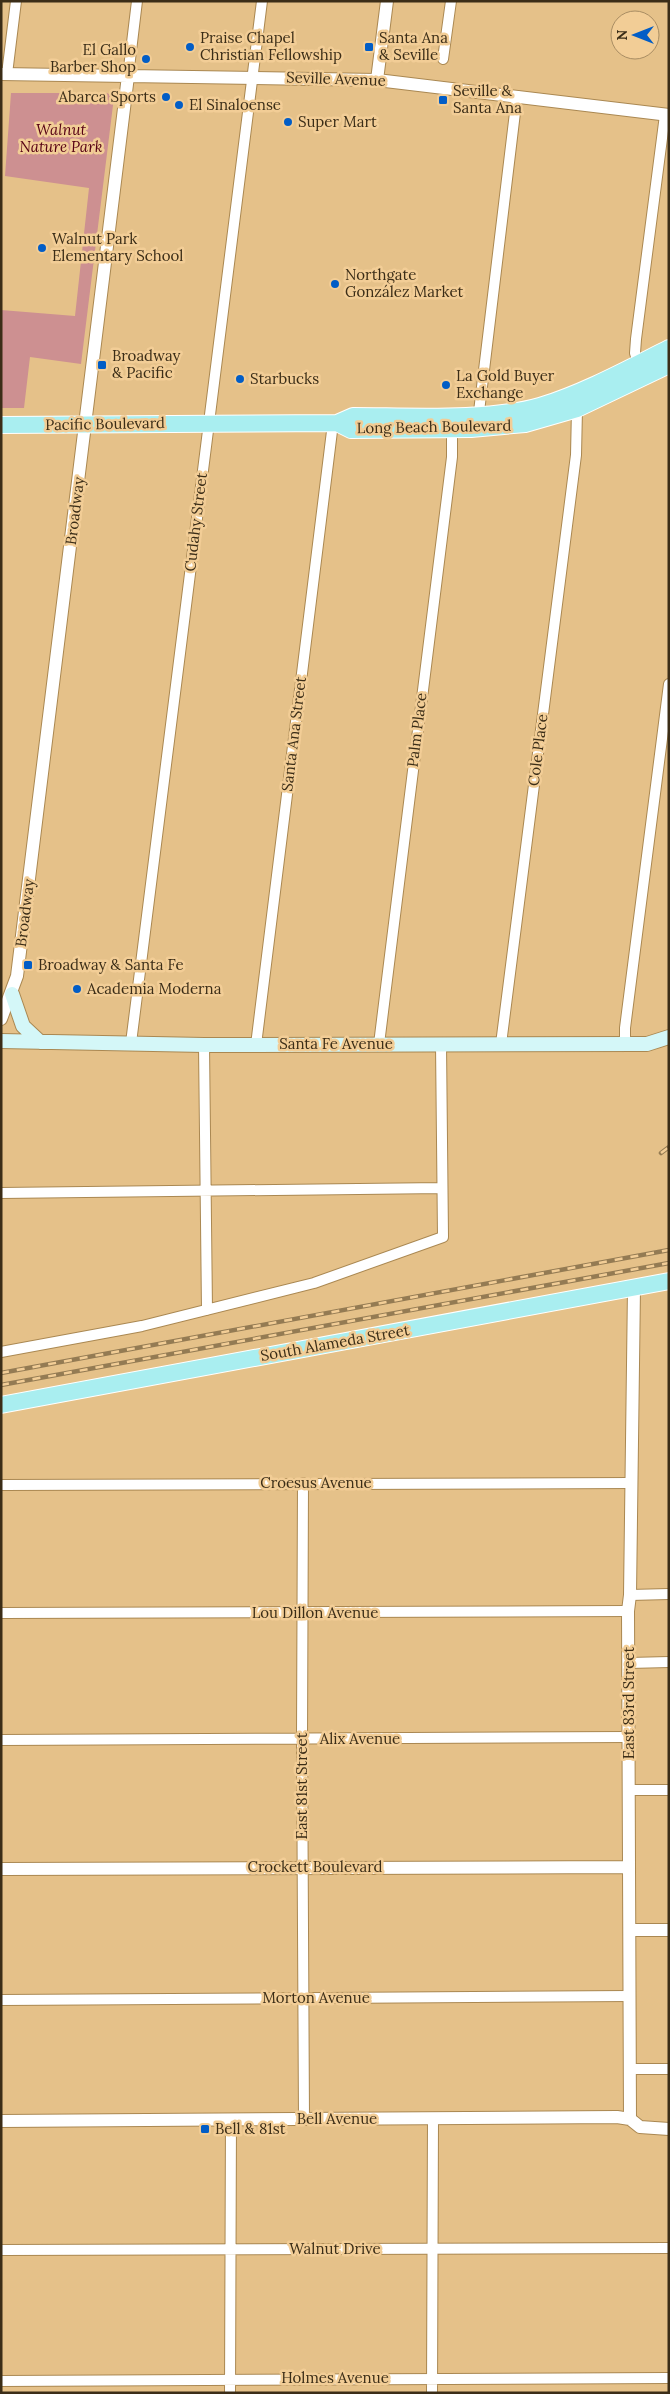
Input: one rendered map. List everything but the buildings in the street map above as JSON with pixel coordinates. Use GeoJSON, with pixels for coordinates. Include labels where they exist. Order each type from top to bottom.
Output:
{"type":"FeatureCollection","features":[{"type":"Feature","properties":{"kind":"main road","name":"Long Beach Boulevard"},"geometry":{"type":"LineString","coordinates":[[478,421],[539,406],[604,380],[669,348]]}},
{"type":"Feature","properties":{"kind":"main road","name":"Long Beach Boulevard"},"geometry":{"type":"LineString","coordinates":[[209,422],[335,423],[351,430],[478,421],[525,424],[577,409],[669,365]]}},
{"type":"Feature","properties":{"kind":"main road","name":"Pacific Boulevard"},"geometry":{"type":"LineString","coordinates":[[1,425],[86,426],[209,422]]}},
{"type":"Feature","properties":{"kind":"main road"},"geometry":{"type":"LineString","coordinates":[[12,994],[23,1026],[40,1042]]}},
{"type":"Feature","properties":{"kind":"main road","name":"Santa Fe Avenue"},"geometry":{"type":"LineString","coordinates":[[1,1041],[204,1045],[647,1044],[669,1037]]}},
{"type":"Feature","properties":{"kind":"main road","name":"South Alameda Street"},"geometry":{"type":"LineString","coordinates":[[1,1404],[669,1281]]}},
{"type":"Feature","properties":{"kind":"street"},"geometry":{"type":"LineString","coordinates":[[4,74],[16,1]]}},
{"type":"Feature","properties":{"kind":"street","name":"Broadway"},"geometry":{"type":"LineString","coordinates":[[1,1019],[12,994],[17,976],[137,1]]}},
{"type":"Feature","properties":{"kind":"street","name":"Cudahy Street"},"geometry":{"type":"LineString","coordinates":[[131,1043],[262,1]]}},
{"type":"Feature","properties":{"kind":"street"},"geometry":{"type":"LineString","coordinates":[[376,80],[387,1]]}},
{"type":"Feature","properties":{"kind":"street"},"geometry":{"type":"LineString","coordinates":[[443,59],[451,1]]}},
{"type":"Feature","properties":{"kind":"street","name":"Seville Avenue"},"geometry":{"type":"LineString","coordinates":[[4,74],[376,80],[667,115]]}},
{"type":"Feature","properties":{"kind":"street"},"geometry":{"type":"LineString","coordinates":[[478,421],[517,96]]}},
{"type":"Feature","properties":{"kind":"street"},"geometry":{"type":"LineString","coordinates":[[638,363],[635,353],[636,339],[667,115]]}},
{"type":"Feature","properties":{"kind":"street","name":"Cole Place"},"geometry":{"type":"LineString","coordinates":[[501,1044],[576,455],[577,409]]}},
{"type":"Feature","properties":{"kind":"street","name":"Palm Place"},"geometry":{"type":"LineString","coordinates":[[379,1044],[452,457],[452,422]]}},
{"type":"Feature","properties":{"kind":"street","name":"Santa Ana Street"},"geometry":{"type":"LineString","coordinates":[[256,1045],[335,423]]}},
{"type":"Feature","properties":{"kind":"street"},"geometry":{"type":"LineString","coordinates":[[625,1044],[625,1028],[669,684]]}},
{"type":"Feature","properties":{"kind":"street"},"geometry":{"type":"LineString","coordinates":[[1,1352],[142,1326],[314,1283],[443,1237],[441,1044]]}},
{"type":"Feature","properties":{"kind":"street"},"geometry":{"type":"LineString","coordinates":[[204,1045],[208,1190],[207,1310]]}},
{"type":"Feature","properties":{"kind":"street"},"geometry":{"type":"LineString","coordinates":[[1,1192],[442,1188]]}},
{"type":"Feature","properties":{"kind":"street","name":"East 83rd Street"},"geometry":{"type":"LineString","coordinates":[[630,2119],[631,1930],[628,1611],[630,1595],[634,1288]]}},
{"type":"Feature","properties":{"kind":"street","name":"East 81st Street"},"geometry":{"type":"LineString","coordinates":[[303,1483],[304,2119]]}},
{"type":"Feature","properties":{"kind":"street","name":"Croesus Avenue"},"geometry":{"type":"LineString","coordinates":[[1,1485],[631,1483]]}},
{"type":"Feature","properties":{"kind":"street"},"geometry":{"type":"LineString","coordinates":[[630,1595],[669,1594]]}},
{"type":"Feature","properties":{"kind":"street","name":"Lou Dillon Avenue"},"geometry":{"type":"LineString","coordinates":[[1,1613],[628,1611]]}},
{"type":"Feature","properties":{"kind":"street"},"geometry":{"type":"LineString","coordinates":[[629,1663],[669,1662]]}},
{"type":"Feature","properties":{"kind":"street","name":"Alix Avenue"},"geometry":{"type":"LineString","coordinates":[[1,1740],[629,1738]]}},
{"type":"Feature","properties":{"kind":"street"},"geometry":{"type":"LineString","coordinates":[[630,1790],[669,1790]]}},
{"type":"Feature","properties":{"kind":"street","name":"Crockett Boulevard"},"geometry":{"type":"LineString","coordinates":[[1,1869],[629,1867]]}},
{"type":"Feature","properties":{"kind":"street"},"geometry":{"type":"LineString","coordinates":[[631,1930],[669,1930]]}},
{"type":"Feature","properties":{"kind":"street","name":"Morton Avenue"},"geometry":{"type":"LineString","coordinates":[[1,2000],[630,1996]]}},
{"type":"Feature","properties":{"kind":"street"},"geometry":{"type":"LineString","coordinates":[[631,2069],[669,2068]]}},
{"type":"Feature","properties":{"kind":"street","name":"Bell Avenue"},"geometry":{"type":"LineString","coordinates":[[1,2121],[617,2117],[630,2119],[640,2127],[669,2129]]}},
{"type":"Feature","properties":{"kind":"street"},"geometry":{"type":"LineString","coordinates":[[230,2393],[231,2119]]}},
{"type":"Feature","properties":{"kind":"street"},"geometry":{"type":"LineString","coordinates":[[432,2393],[433,2119]]}},
{"type":"Feature","properties":{"kind":"street","name":"Walnut Drive"},"geometry":{"type":"LineString","coordinates":[[1,2250],[669,2248]]}},
{"type":"Feature","properties":{"kind":"street","name":"Holmes Avenue"},"geometry":{"type":"LineString","coordinates":[[1,2381],[432,2377],[669,2378]]}},
{"type":"Feature","properties":{"kind":"green space","name":"Walnut Nature Park"},"geometry":{"type":"Polygon","coordinates":[[[11,93],[107,93],[114,97],[81,364],[30,357],[24,408],[1,408],[1,310],[75,316],[89,188],[5,176],[11,93]]]}},
{"type":"Feature","properties":{"kind":"railway"},"geometry":{"type":"LineString","coordinates":[[661,1153],[669,1147]]}},
{"type":"Feature","properties":{"kind":"railway"},"geometry":{"type":"LineString","coordinates":[[1,1373],[669,1250]]}},
{"type":"Feature","properties":{"kind":"railway"},"geometry":{"type":"LineString","coordinates":[[1,1385],[669,1263]]}},
{"type":"Feature","properties":{"kind":"place","name":"Praise Chapel Christian Fellowship"},"geometry":{"type":"Point","coordinates":[190,47]}},
{"type":"Feature","properties":{"kind":"place","name":"Santa Ana & Seville"},"geometry":{"type":"Point","coordinates":[369,47]}},
{"type":"Feature","properties":{"kind":"place","name":"El Gallo Barber Shop"},"geometry":{"type":"Point","coordinates":[146,59]}},
{"type":"Feature","properties":{"kind":"place","name":"Abarca Sports"},"geometry":{"type":"Point","coordinates":[166,97]}},
{"type":"Feature","properties":{"kind":"place","name":"Seville & Santa Ana"},"geometry":{"type":"Point","coordinates":[443,100]}},
{"type":"Feature","properties":{"kind":"place","name":"El Sinaloense"},"geometry":{"type":"Point","coordinates":[179,105]}},
{"type":"Feature","properties":{"kind":"place","name":"Super Mart"},"geometry":{"type":"Point","coordinates":[288,122]}},
{"type":"Feature","properties":{"kind":"place","name":"Walnut Park Elementary School"},"geometry":{"type":"Point","coordinates":[42,248]}},
{"type":"Feature","properties":{"kind":"place","name":"Northgate González Market"},"geometry":{"type":"Point","coordinates":[335,284]}},
{"type":"Feature","properties":{"kind":"place","name":"Broadway & Pacific"},"geometry":{"type":"Point","coordinates":[102,365]}},
{"type":"Feature","properties":{"kind":"place","name":"Starbucks"},"geometry":{"type":"Point","coordinates":[240,379]}},
{"type":"Feature","properties":{"kind":"place","name":"La Gold Buyer Exchange"},"geometry":{"type":"Point","coordinates":[446,385]}},
{"type":"Feature","properties":{"kind":"place","name":"Broadway & Santa Fe"},"geometry":{"type":"Point","coordinates":[28,965]}},
{"type":"Feature","properties":{"kind":"place","name":"Academia Moderna"},"geometry":{"type":"Point","coordinates":[77,989]}},
{"type":"Feature","properties":{"kind":"place","name":"Bell & 81st"},"geometry":{"type":"Point","coordinates":[205,2129]}}]}
